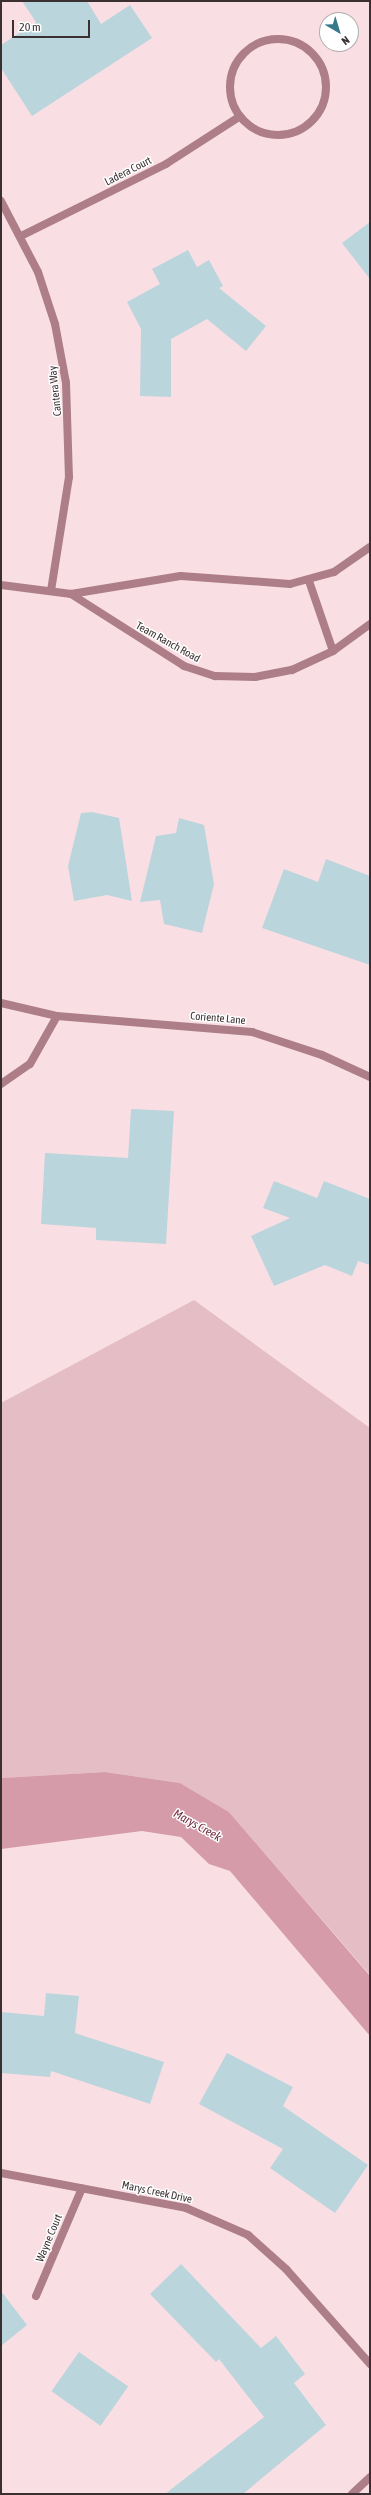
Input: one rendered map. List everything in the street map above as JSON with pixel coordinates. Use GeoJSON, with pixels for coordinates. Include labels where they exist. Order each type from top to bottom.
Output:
{"type":"FeatureCollection","features":[{"type":"Feature","properties":{"kind":"street"},"geometry":{"type":"LineString","coordinates":[[279,39],[299,43],[312,53],[324,72],[326,85],[316,117],[300,130],[284,135],[267,135],[251,128],[239,117],[234,107],[230,81],[235,65],[245,52],[262,42],[279,39]]}},
{"type":"Feature","properties":{"kind":"street","name":"Ladera Court"},"geometry":{"type":"LineString","coordinates":[[21,236],[160,167],[239,117]]}},
{"type":"Feature","properties":{"kind":"street","name":"Cantera Way"},"geometry":{"type":"LineString","coordinates":[[1,201],[21,236],[54,324],[68,412],[69,477],[51,591]]}},
{"type":"Feature","properties":{"kind":"street","name":"Team Ranch Road"},"geometry":{"type":"LineString","coordinates":[[1,585],[71,594],[181,576],[259,583],[309,581],[334,572],[370,547]]}},
{"type":"Feature","properties":{"kind":"street"},"geometry":{"type":"LineString","coordinates":[[309,581],[333,651]]}},
{"type":"Feature","properties":{"kind":"street","name":"Team Ranch Road"},"geometry":{"type":"LineString","coordinates":[[71,594],[184,666],[215,676],[275,675],[333,651],[370,624]]}},
{"type":"Feature","properties":{"kind":"street","name":"Coriente Lane"},"geometry":{"type":"LineString","coordinates":[[1,1003],[57,1016],[252,1032],[322,1055],[370,1077]]}},
{"type":"Feature","properties":{"kind":"street"},"geometry":{"type":"LineString","coordinates":[[1,1084],[30,1064],[57,1016]]}},
{"type":"Feature","properties":{"kind":"street","name":"Marys Creek Drive"},"geometry":{"type":"LineString","coordinates":[[1,2172],[186,2208],[248,2235],[286,2269],[370,2364]]}},
{"type":"Feature","properties":{"kind":"street","name":"Wayne Court"},"geometry":{"type":"LineString","coordinates":[[36,2296],[82,2188]]}},
{"type":"Feature","properties":{"kind":"street"},"geometry":{"type":"LineString","coordinates":[[352,2494],[370,2477]]}},
{"type":"Feature","properties":{"kind":"shaded area"},"geometry":{"type":"Polygon","coordinates":[[[194,1300],[370,1428],[370,1975],[229,1812],[180,1783],[105,1772],[1,1778],[1,1403],[194,1300]]]}},
{"type":"Feature","properties":{"kind":"water","name":"Marys Creek"},"geometry":{"type":"Polygon","coordinates":[[[105,1772],[180,1783],[229,1812],[370,1976],[370,2036],[230,1871],[209,1864],[181,1837],[142,1831],[1,1849],[1,1778],[105,1772]]]}},
{"type":"Feature","properties":{"kind":"building"},"geometry":{"type":"Polygon","coordinates":[[[22,1],[87,1],[101,24],[130,5],[152,38],[32,116],[1,68],[1,45],[36,22],[22,1]]]}},
{"type":"Feature","properties":{"kind":"building"},"geometry":{"type":"Polygon","coordinates":[[[370,222],[370,279],[342,243],[370,222]]]}},
{"type":"Feature","properties":{"kind":"building"},"geometry":{"type":"Polygon","coordinates":[[[188,250],[197,267],[209,260],[223,286],[219,288],[266,326],[246,351],[207,319],[171,339],[171,397],[140,396],[141,329],[127,302],[160,284],[152,269],[188,250]]]}},
{"type":"Feature","properties":{"kind":"building"},"geometry":{"type":"Polygon","coordinates":[[[92,812],[119,818],[132,901],[107,895],[74,901],[68,866],[81,813],[92,812]]]}},
{"type":"Feature","properties":{"kind":"building"},"geometry":{"type":"Polygon","coordinates":[[[179,818],[204,825],[214,884],[202,933],[164,924],[160,900],[140,902],[156,836],[176,833],[179,818]]]}},
{"type":"Feature","properties":{"kind":"building"},"geometry":{"type":"Polygon","coordinates":[[[326,859],[370,876],[370,965],[262,928],[284,869],[318,882],[326,859]]]}},
{"type":"Feature","properties":{"kind":"building"},"geometry":{"type":"Polygon","coordinates":[[[131,1109],[174,1111],[166,1244],[96,1240],[96,1228],[41,1224],[45,1153],[128,1158],[131,1109]]]}},
{"type":"Feature","properties":{"kind":"building"},"geometry":{"type":"Polygon","coordinates":[[[274,1181],[317,1198],[324,1181],[370,1199],[370,1265],[358,1261],[352,1276],[325,1265],[274,1286],[251,1236],[290,1218],[263,1208],[274,1181]]]}},
{"type":"Feature","properties":{"kind":"building"},"geometry":{"type":"Polygon","coordinates":[[[46,1993],[79,1996],[75,2033],[164,2062],[150,2104],[51,2071],[50,2077],[1,2073],[1,2012],[44,2016],[46,1993]]]}},
{"type":"Feature","properties":{"kind":"building"},"geometry":{"type":"Polygon","coordinates":[[[227,2053],[293,2087],[283,2106],[368,2165],[335,2213],[270,2168],[283,2149],[199,2104],[227,2053]]]}},
{"type":"Feature","properties":{"kind":"building"},"geometry":{"type":"Polygon","coordinates":[[[181,2264],[261,2348],[276,2336],[305,2374],[294,2383],[326,2425],[243,2494],[165,2494],[264,2417],[219,2359],[216,2362],[150,2294],[181,2264]]]}},
{"type":"Feature","properties":{"kind":"building"},"geometry":{"type":"Polygon","coordinates":[[[1,2291],[27,2325],[1,2346],[1,2291]]]}},
{"type":"Feature","properties":{"kind":"building"},"geometry":{"type":"Polygon","coordinates":[[[79,2352],[128,2386],[101,2426],[51,2391],[79,2352]]]}}]}
